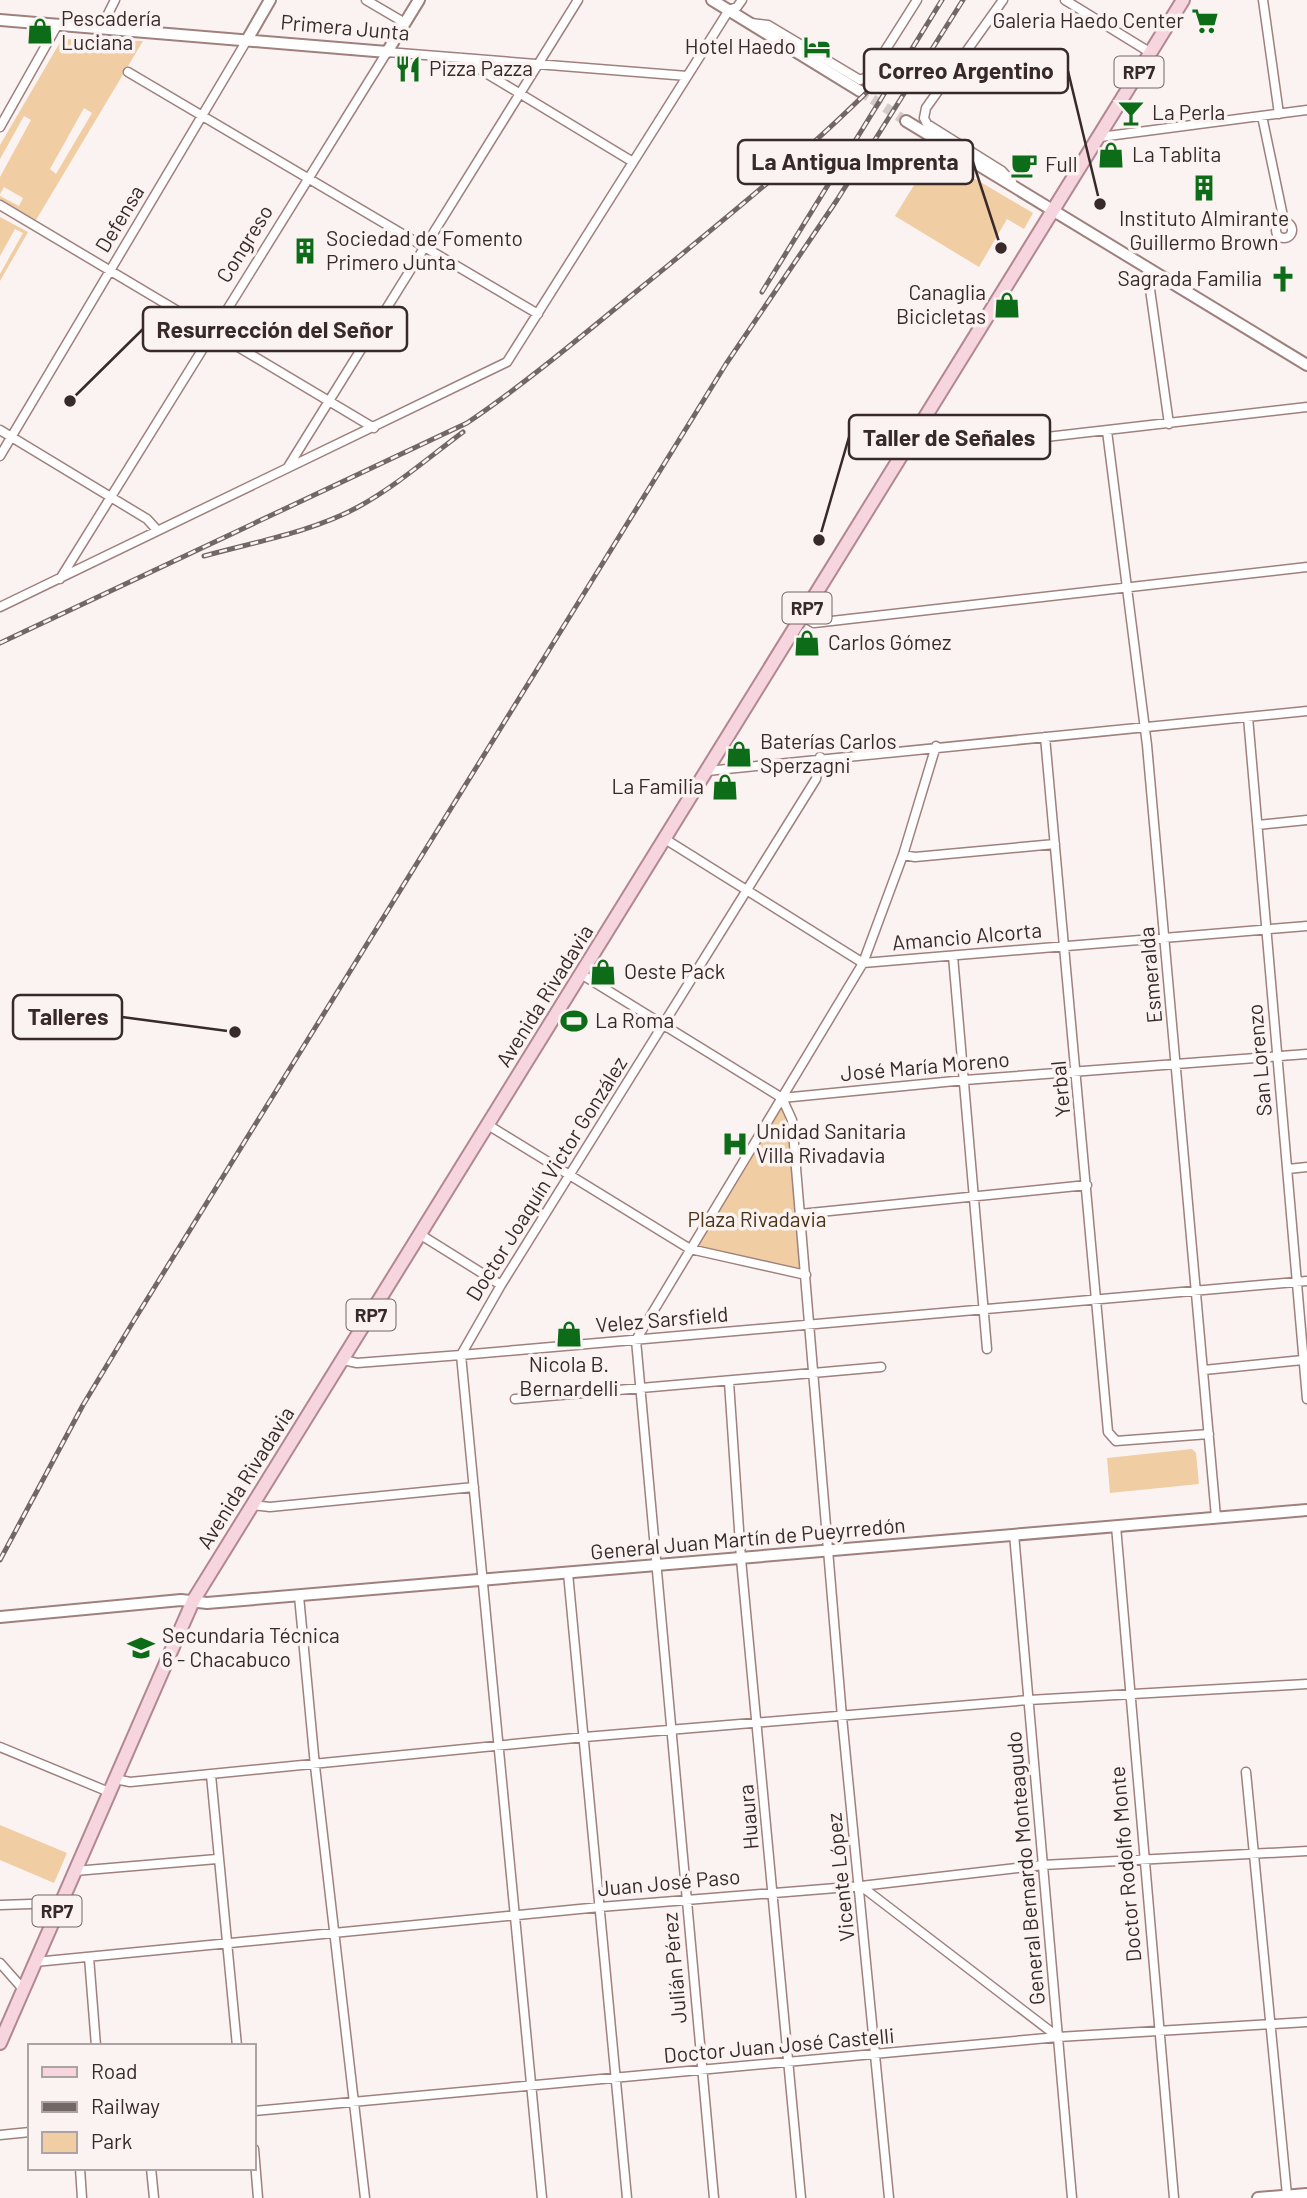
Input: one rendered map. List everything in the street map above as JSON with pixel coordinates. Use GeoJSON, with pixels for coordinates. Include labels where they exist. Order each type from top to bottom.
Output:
{"type":"FeatureCollection","features":[{"type":"Feature","properties":{"kind":"main road","name":"Avenida Rivadavia"},"geometry":{"type":"LineString","coordinates":[[0,2043],[193,1601],[1183,0]]}},
{"type":"Feature","properties":{"kind":"street"},"geometry":{"type":"LineString","coordinates":[[101,28],[115,0]]}},
{"type":"Feature","properties":{"kind":"street","name":"Defensa"},"geometry":{"type":"LineString","coordinates":[[0,456],[205,115],[270,0]]}},
{"type":"Feature","properties":{"kind":"street"},"geometry":{"type":"LineString","coordinates":[[366,0],[405,23]]}},
{"type":"Feature","properties":{"kind":"street","name":"Congreso"},"geometry":{"type":"LineString","coordinates":[[60,579],[419,0]]}},
{"type":"Feature","properties":{"kind":"street"},"geometry":{"type":"LineString","coordinates":[[287,469],[578,0]]}},
{"type":"Feature","properties":{"kind":"street"},"geometry":{"type":"LineString","coordinates":[[712,0],[737,7],[742,0]]}},
{"type":"Feature","properties":{"kind":"street"},"geometry":{"type":"LineString","coordinates":[[860,86],[917,0]]}},
{"type":"Feature","properties":{"kind":"street"},"geometry":{"type":"LineString","coordinates":[[1003,0],[926,108],[924,118],[927,124],[1002,172],[1018,190]]}},
{"type":"Feature","properties":{"kind":"street"},"geometry":{"type":"LineString","coordinates":[[1065,0],[1151,53]]}},
{"type":"Feature","properties":{"kind":"street"},"geometry":{"type":"LineString","coordinates":[[1263,0],[1279,114]]}},
{"type":"Feature","properties":{"kind":"street"},"geometry":{"type":"LineString","coordinates":[[728,5],[771,36],[860,86]]}},
{"type":"Feature","properties":{"kind":"street"},"geometry":{"type":"LineString","coordinates":[[0,607],[507,362],[687,76],[728,5]]}},
{"type":"Feature","properties":{"kind":"street","name":"Primera Junta"},"geometry":{"type":"LineString","coordinates":[[0,20],[687,76]]}},
{"type":"Feature","properties":{"kind":"street"},"geometry":{"type":"LineString","coordinates":[[750,23],[768,25],[860,86]]}},
{"type":"Feature","properties":{"kind":"street"},"geometry":{"type":"LineString","coordinates":[[0,127],[58,24]]}},
{"type":"Feature","properties":{"kind":"street"},"geometry":{"type":"LineString","coordinates":[[458,57],[633,162]]}},
{"type":"Feature","properties":{"kind":"street"},"geometry":{"type":"LineString","coordinates":[[128,72],[205,115],[538,314]]}},
{"type":"Feature","properties":{"kind":"street"},"geometry":{"type":"LineString","coordinates":[[1100,137],[1307,110]]}},
{"type":"Feature","properties":{"kind":"street"},"geometry":{"type":"LineString","coordinates":[[1262,116],[1284,221]]}},
{"type":"Feature","properties":{"kind":"street"},"geometry":{"type":"LineString","coordinates":[[906,121],[1307,365]]}},
{"type":"Feature","properties":{"kind":"street"},"geometry":{"type":"LineString","coordinates":[[0,205],[214,330],[374,428]]}},
{"type":"Feature","properties":{"kind":"street"},"geometry":{"type":"LineString","coordinates":[[1147,268],[1169,424]]}},
{"type":"Feature","properties":{"kind":"street"},"geometry":{"type":"LineString","coordinates":[[909,446],[925,451],[1307,407]]}},
{"type":"Feature","properties":{"kind":"street"},"geometry":{"type":"LineString","coordinates":[[0,429],[147,519],[157,530]]}},
{"type":"Feature","properties":{"kind":"street","name":"Esmeralda"},"geometry":{"type":"LineString","coordinates":[[1107,431],[1145,728],[1198,1290],[1216,1517]]}},
{"type":"Feature","properties":{"kind":"street"},"geometry":{"type":"LineString","coordinates":[[802,616],[814,622],[1307,567]]}},
{"type":"Feature","properties":{"kind":"street"},"geometry":{"type":"LineString","coordinates":[[707,771],[820,757],[1307,711]]}},
{"type":"Feature","properties":{"kind":"street","name":"San Lorenzo"},"geometry":{"type":"LineString","coordinates":[[1248,717],[1307,1399]]}},
{"type":"Feature","properties":{"kind":"street","name":"Yerbal"},"geometry":{"type":"LineString","coordinates":[[1045,737],[1096,1301],[1111,1437],[1116,1441],[1209,1434]]}},
{"type":"Feature","properties":{"kind":"street"},"geometry":{"type":"LineString","coordinates":[[636,1340],[863,963],[903,855],[936,746]]}},
{"type":"Feature","properties":{"kind":"street","name":"Doctor Joaquín Victor González"},"geometry":{"type":"LineString","coordinates":[[461,1355],[501,1285],[816,779],[820,757]]}},
{"type":"Feature","properties":{"kind":"street"},"geometry":{"type":"LineString","coordinates":[[1258,825],[1307,820]]}},
{"type":"Feature","properties":{"kind":"street","name":"Amancio Alcorta"},"geometry":{"type":"LineString","coordinates":[[665,839],[863,963],[1307,926]]}},
{"type":"Feature","properties":{"kind":"street"},"geometry":{"type":"LineString","coordinates":[[903,855],[915,857],[1055,844]]}},
{"type":"Feature","properties":{"kind":"street"},"geometry":{"type":"LineString","coordinates":[[953,956],[987,1349]]}},
{"type":"Feature","properties":{"kind":"street"},"geometry":{"type":"LineString","coordinates":[[581,974],[782,1098]]}},
{"type":"Feature","properties":{"kind":"street","name":"José María Moreno"},"geometry":{"type":"LineString","coordinates":[[782,1098],[965,1080],[1307,1054]]}},
{"type":"Feature","properties":{"kind":"street","name":"Vicente López"},"geometry":{"type":"LineString","coordinates":[[782,1098],[792,1120],[842,1717],[861,1886],[889,2198]]}},
{"type":"Feature","properties":{"kind":"street"},"geometry":{"type":"LineString","coordinates":[[488,1125],[691,1249],[806,1275]]}},
{"type":"Feature","properties":{"kind":"street"},"geometry":{"type":"LineString","coordinates":[[1288,1169],[1307,1167]]}},
{"type":"Feature","properties":{"kind":"street"},"geometry":{"type":"LineString","coordinates":[[800,1214],[1087,1185]]}},
{"type":"Feature","properties":{"kind":"street"},"geometry":{"type":"LineString","coordinates":[[421,1235],[501,1285]]}},
{"type":"Feature","properties":{"kind":"street","name":"Velez Sarsfield"},"geometry":{"type":"LineString","coordinates":[[343,1360],[356,1363],[461,1355],[1307,1281]]}},
{"type":"Feature","properties":{"kind":"street","name":"Julián Pérez"},"geometry":{"type":"LineString","coordinates":[[636,1340],[714,2198]]}},
{"type":"Feature","properties":{"kind":"street"},"geometry":{"type":"LineString","coordinates":[[461,1355],[542,2198]]}},
{"type":"Feature","properties":{"kind":"street"},"geometry":{"type":"LineString","coordinates":[[1205,1370],[1303,1360]]}},
{"type":"Feature","properties":{"kind":"street"},"geometry":{"type":"LineString","coordinates":[[515,1399],[881,1367]]}},
{"type":"Feature","properties":{"kind":"street","name":"Huaura"},"geometry":{"type":"LineString","coordinates":[[729,1382],[741,1559],[801,2198]]}},
{"type":"Feature","properties":{"kind":"street"},"geometry":{"type":"LineString","coordinates":[[252,1505],[270,1507],[474,1487]]}},
{"type":"Feature","properties":{"kind":"street","name":"General Juan Martín de Pueyrredón"},"geometry":{"type":"LineString","coordinates":[[0,1617],[655,1567],[1307,1510]]}},
{"type":"Feature","properties":{"kind":"street","name":"Doctor Rodolfo Monte"},"geometry":{"type":"LineString","coordinates":[[1116,1526],[1174,2198]]}},
{"type":"Feature","properties":{"kind":"street","name":"General Bernardo Monteagudo"},"geometry":{"type":"LineString","coordinates":[[1014,1534],[1072,2198]]}},
{"type":"Feature","properties":{"kind":"street"},"geometry":{"type":"LineString","coordinates":[[568,1573],[627,2198]]}},
{"type":"Feature","properties":{"kind":"street"},"geometry":{"type":"LineString","coordinates":[[299,1596],[315,1766],[365,2198]]}},
{"type":"Feature","properties":{"kind":"street"},"geometry":{"type":"LineString","coordinates":[[115,1779],[130,1782],[211,1775],[585,1737],[1029,1700],[1307,1684]]}},
{"type":"Feature","properties":{"kind":"street"},"geometry":{"type":"LineString","coordinates":[[0,1746],[109,1792]]}},
{"type":"Feature","properties":{"kind":"street"},"geometry":{"type":"LineString","coordinates":[[1245,1772],[1287,2195]]}},
{"type":"Feature","properties":{"kind":"street"},"geometry":{"type":"LineString","coordinates":[[211,1775],[237,2044]]}},
{"type":"Feature","properties":{"kind":"street","name":"Juan José Paso"},"geometry":{"type":"LineString","coordinates":[[35,1962],[513,1915],[861,1886],[1043,1866],[1307,1851]]}},
{"type":"Feature","properties":{"kind":"street"},"geometry":{"type":"LineString","coordinates":[[75,1871],[217,1859]]}},
{"type":"Feature","properties":{"kind":"street"},"geometry":{"type":"LineString","coordinates":[[861,1886],[1058,2037]]}},
{"type":"Feature","properties":{"kind":"street"},"geometry":{"type":"LineString","coordinates":[[0,1905],[61,1903]]}},
{"type":"Feature","properties":{"kind":"street"},"geometry":{"type":"LineString","coordinates":[[89,1957],[96,2044]]}},
{"type":"Feature","properties":{"kind":"street"},"geometry":{"type":"LineString","coordinates":[[0,1963],[23,1989]]}},
{"type":"Feature","properties":{"kind":"street","name":"Doctor Juan José Castelli"},"geometry":{"type":"LineString","coordinates":[[256,2111],[1058,2037],[1307,2022]]}},
{"type":"Feature","properties":{"kind":"street"},"geometry":{"type":"LineString","coordinates":[[0,2135],[28,2132]]}},
{"type":"Feature","properties":{"kind":"street"},"geometry":{"type":"LineString","coordinates":[[80,2170],[82,2198]]}},
{"type":"Feature","properties":{"kind":"street"},"geometry":{"type":"LineString","coordinates":[[151,2170],[154,2198]]}},
{"type":"Feature","properties":{"kind":"street"},"geometry":{"type":"LineString","coordinates":[[256,2170],[258,2198]]}},
{"type":"Feature","properties":{"kind":"street"},"geometry":{"type":"LineString","coordinates":[[1258,2198],[1307,2193]]}},
{"type":"Feature","properties":{"kind":"green space"},"geometry":{"type":"Polygon","coordinates":[[[62,39],[143,41],[36,220],[0,200],[0,196],[19,206],[23,198],[4,187],[0,194],[0,177],[31,120],[24,116],[0,159],[0,145],[62,39]],[[84,108],[50,169],[56,174],[92,113],[84,108]]]}},
{"type":"Feature","properties":{"kind":"green space"},"geometry":{"type":"Polygon","coordinates":[[[933,154],[1033,213],[1024,229],[1007,219],[979,267],[895,216],[933,154]]]}},
{"type":"Feature","properties":{"kind":"green space"},"geometry":{"type":"Polygon","coordinates":[[[0,217],[28,232],[0,281],[0,274],[23,233],[15,229],[0,256],[0,217]]]}},
{"type":"Feature","properties":{"kind":"green space","name":"Plaza Rivadavia"},"geometry":{"type":"Polygon","coordinates":[[[782,1098],[800,1214],[806,1275],[690,1249],[782,1098]]]}},
{"type":"Feature","properties":{"kind":"green space"},"geometry":{"type":"Polygon","coordinates":[[[1192,1449],[1196,1453],[1199,1484],[1110,1493],[1107,1458],[1192,1449]]]}},
{"type":"Feature","properties":{"kind":"green space"},"geometry":{"type":"Polygon","coordinates":[[[0,1825],[67,1853],[54,1883],[0,1860],[0,1825]]]}},
{"type":"Feature","properties":{"kind":"tunnel"},"geometry":{"type":"LineString","coordinates":[[860,91],[906,121]]}},
{"type":"Feature","properties":{"kind":"railway"},"geometry":{"type":"LineString","coordinates":[[762,292],[942,0]]}},
{"type":"Feature","properties":{"kind":"railway"},"geometry":{"type":"LineString","coordinates":[[0,1560],[83,1405],[133,1322],[726,364],[837,200],[963,0]]}},
{"type":"Feature","properties":{"kind":"railway"},"geometry":{"type":"LineString","coordinates":[[0,643],[467,423],[556,356],[731,214],[872,87]]}},
{"type":"Feature","properties":{"kind":"railway"},"geometry":{"type":"LineString","coordinates":[[204,556],[282,536],[340,516],[386,490],[463,432]]}},
{"type":"Feature","properties":{"kind":"place","name":"Galeria Haedo Center"},"geometry":{"type":"Point","coordinates":[1205,21]}},
{"type":"Feature","properties":{"kind":"place","name":"Pescadería Luciana"},"geometry":{"type":"Point","coordinates":[40,31]}},
{"type":"Feature","properties":{"kind":"place","name":"Hotel Haedo"},"geometry":{"type":"Point","coordinates":[817,47]}},
{"type":"Feature","properties":{"kind":"place","name":"Pizza Pazza"},"geometry":{"type":"Point","coordinates":[408,69]}},
{"type":"Feature","properties":{"kind":"place","name":"La Perla"},"geometry":{"type":"Point","coordinates":[1131,113]}},
{"type":"Feature","properties":{"kind":"place","name":"La Tablita"},"geometry":{"type":"Point","coordinates":[1111,155]}},
{"type":"Feature","properties":{"kind":"place","name":"Full"},"geometry":{"type":"Point","coordinates":[1024,165]}},
{"type":"Feature","properties":{"kind":"place","name":"Instituto Almirante Guillermo Brown"},"geometry":{"type":"Point","coordinates":[1204,188]}},
{"type":"Feature","properties":{"kind":"place","name":"Correo Argentino"},"geometry":{"type":"Point","coordinates":[1100,204]}},
{"type":"Feature","properties":{"kind":"place","name":"La Antigua Imprenta"},"geometry":{"type":"Point","coordinates":[1001,248]}},
{"type":"Feature","properties":{"kind":"place","name":"Sociedad de Fomento Primero Junta"},"geometry":{"type":"Point","coordinates":[305,251]}},
{"type":"Feature","properties":{"kind":"place","name":"Sagrada Familia"},"geometry":{"type":"Point","coordinates":[1283,279]}},
{"type":"Feature","properties":{"kind":"place","name":"Canaglia Bicicletas"},"geometry":{"type":"Point","coordinates":[1007,305]}},
{"type":"Feature","properties":{"kind":"place","name":"Resurrección del Señor"},"geometry":{"type":"Point","coordinates":[70,401]}},
{"type":"Feature","properties":{"kind":"place","name":"Taller de Señales"},"geometry":{"type":"Point","coordinates":[819,540]}},
{"type":"Feature","properties":{"kind":"place","name":"Carlos Gómez"},"geometry":{"type":"Point","coordinates":[807,643]}},
{"type":"Feature","properties":{"kind":"place","name":"Baterías Carlos Sperzagni"},"geometry":{"type":"Point","coordinates":[739,754]}},
{"type":"Feature","properties":{"kind":"place","name":"La Familia"},"geometry":{"type":"Point","coordinates":[725,787]}},
{"type":"Feature","properties":{"kind":"place","name":"Oeste Pack"},"geometry":{"type":"Point","coordinates":[603,972]}},
{"type":"Feature","properties":{"kind":"place","name":"La Roma"},"geometry":{"type":"Point","coordinates":[574,1021]}},
{"type":"Feature","properties":{"kind":"place","name":"Talleres"},"geometry":{"type":"Point","coordinates":[235,1032]}},
{"type":"Feature","properties":{"kind":"place","name":"Unidad Sanitaria Villa Rivadavia"},"geometry":{"type":"Point","coordinates":[735,1144]}},
{"type":"Feature","properties":{"kind":"place","name":"Nicola B. Bernardelli"},"geometry":{"type":"Point","coordinates":[569,1334]}},
{"type":"Feature","properties":{"kind":"place","name":"Secundaria Técnica 6 - Chacabuco"},"geometry":{"type":"Point","coordinates":[141,1648]}}]}
